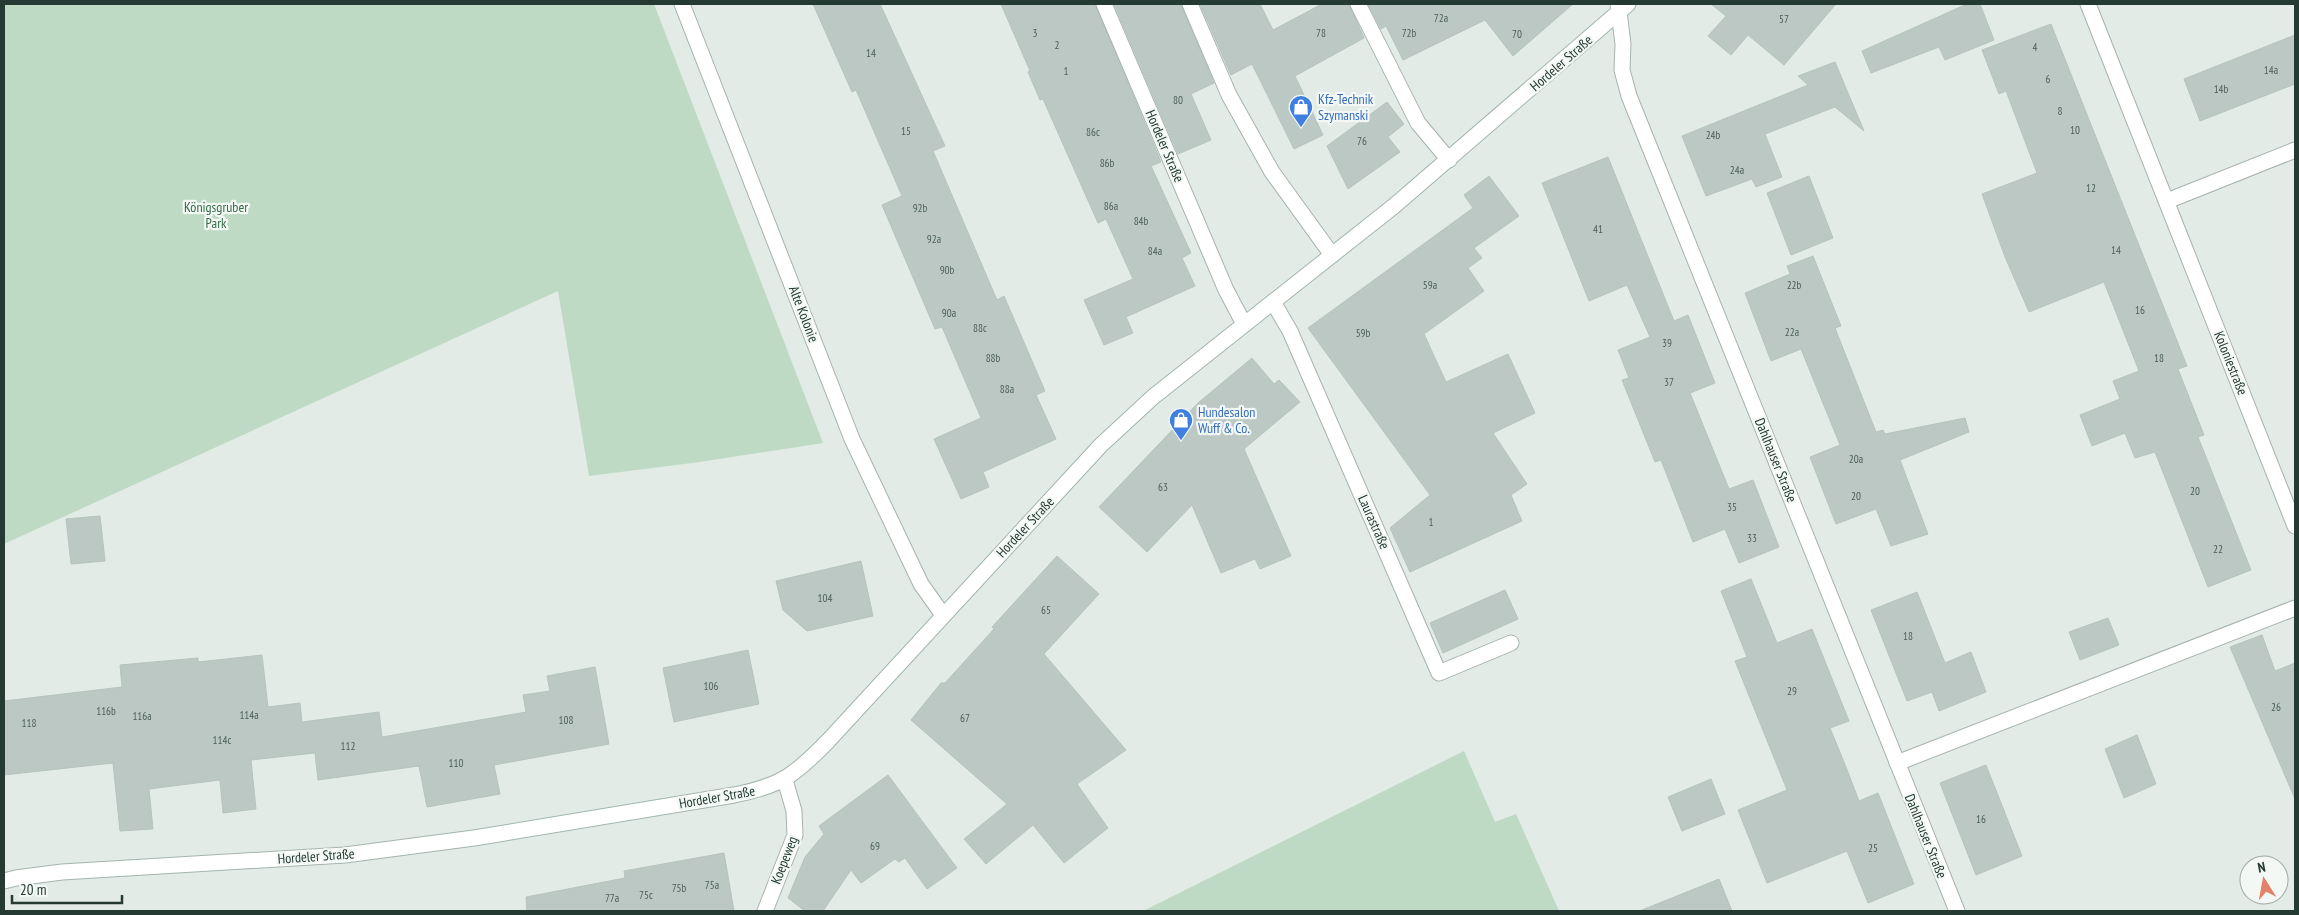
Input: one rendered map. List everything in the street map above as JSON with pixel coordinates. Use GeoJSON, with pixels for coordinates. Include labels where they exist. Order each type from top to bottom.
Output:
{"type":"FeatureCollection","features":[{"type":"Feature","properties":{"kind":"street","name":"Alte Kolonie"},"geometry":{"type":"LineString","coordinates":[[682,4],[852,439],[922,584],[943,615]]}},
{"type":"Feature","properties":{"kind":"street","name":"Hordeler Straße"},"geometry":{"type":"LineString","coordinates":[[1104,4],[1226,290],[1244,324]]}},
{"type":"Feature","properties":{"kind":"street"},"geometry":{"type":"LineString","coordinates":[[1190,4],[1229,95],[1267,164],[1332,255]]}},
{"type":"Feature","properties":{"kind":"street"},"geometry":{"type":"LineString","coordinates":[[1358,4],[1418,123],[1449,160]]}},
{"type":"Feature","properties":{"kind":"street","name":"Koloniestraße"},"geometry":{"type":"LineString","coordinates":[[2088,4],[2295,526]]}},
{"type":"Feature","properties":{"kind":"street","name":"Hordeler Straße"},"geometry":{"type":"LineString","coordinates":[[4,881],[62,872],[345,855],[474,838],[734,795],[762,789],[785,780],[828,741],[1101,446],[1153,397],[1449,160],[1622,6]]}},
{"type":"Feature","properties":{"kind":"street","name":"Dahlhauser Straße"},"geometry":{"type":"LineString","coordinates":[[1622,6],[1622,70],[1629,96],[1957,911]]}},
{"type":"Feature","properties":{"kind":"street"},"geometry":{"type":"LineString","coordinates":[[2167,201],[2295,150]]}},
{"type":"Feature","properties":{"kind":"street","name":"Laurastraße"},"geometry":{"type":"LineString","coordinates":[[1273,302],[1290,331],[1439,673],[1511,643]]}},
{"type":"Feature","properties":{"kind":"street"},"geometry":{"type":"LineString","coordinates":[[1897,763],[2295,608]]}},
{"type":"Feature","properties":{"kind":"street","name":"Koepeweg"},"geometry":{"type":"LineString","coordinates":[[765,911],[796,834],[794,810],[785,780]]}},
{"type":"Feature","properties":{"kind":"green space","name":"Königsgruber Park"},"geometry":{"type":"Polygon","coordinates":[[[4,4],[654,4],[823,443],[700,462],[589,476],[558,291],[4,544],[4,4]]]}},
{"type":"Feature","properties":{"kind":"green space"},"geometry":{"type":"Polygon","coordinates":[[[1464,751],[1495,822],[1516,814],[1559,911],[1143,911],[1464,751]]]}},
{"type":"Feature","properties":{"kind":"building"},"geometry":{"type":"Polygon","coordinates":[[[813,4],[880,4],[945,146],[933,151],[997,300],[1004,296],[1045,391],[1036,395],[1056,439],[983,472],[989,487],[961,499],[934,439],[981,418],[942,327],[935,329],[882,205],[902,196],[856,90],[852,92],[813,4]]]}},
{"type":"Feature","properties":{"kind":"building"},"geometry":{"type":"Polygon","coordinates":[[[1001,4],[1095,4],[1161,162],[1151,166],[1191,253],[1182,258],[1195,286],[1126,317],[1133,333],[1104,345],[1084,300],[1133,279],[1106,219],[1098,223],[1043,99],[1040,100],[1028,72],[1030,71],[1001,4]]]}},
{"type":"Feature","properties":{"kind":"building"},"geometry":{"type":"Polygon","coordinates":[[[1114,4],[1181,4],[1214,83],[1191,94],[1211,140],[1178,154],[1114,4]]]}},
{"type":"Feature","properties":{"kind":"building"},"geometry":{"type":"Polygon","coordinates":[[[1200,4],[1260,4],[1273,30],[1322,4],[1349,4],[1364,38],[1295,76],[1323,135],[1294,149],[1252,64],[1231,75],[1200,4]]]}},
{"type":"Feature","properties":{"kind":"building"},"geometry":{"type":"Polygon","coordinates":[[[1368,4],[1573,4],[1513,56],[1485,20],[1403,60],[1386,26],[1381,29],[1368,4]]]}},
{"type":"Feature","properties":{"kind":"building"},"geometry":{"type":"Polygon","coordinates":[[[1711,4],[1836,4],[1784,65],[1748,35],[1731,55],[1708,36],[1726,16],[1711,4]]]}},
{"type":"Feature","properties":{"kind":"building"},"geometry":{"type":"Polygon","coordinates":[[[1967,4],[1980,4],[1994,40],[1945,60],[1939,47],[1871,73],[1862,51],[1967,4]]]}},
{"type":"Feature","properties":{"kind":"building"},"geometry":{"type":"Polygon","coordinates":[[[2051,24],[2187,366],[2178,369],[2204,435],[2198,437],[2251,570],[2208,587],[2155,452],[2135,458],[2125,433],[2092,446],[2080,415],[2120,399],[2113,381],[2139,371],[2104,282],[2029,312],[2005,257],[1982,194],[2037,173],[2006,91],[1999,94],[1982,50],[2051,24]]]}},
{"type":"Feature","properties":{"kind":"building"},"geometry":{"type":"Polygon","coordinates":[[[2295,35],[2295,84],[2200,121],[2184,79],[2295,35]]]}},
{"type":"Feature","properties":{"kind":"building"},"geometry":{"type":"Polygon","coordinates":[[[1835,62],[1864,131],[1835,107],[1765,134],[1782,177],[1756,187],[1752,179],[1706,196],[1682,136],[1808,85],[1798,76],[1835,62]]]}},
{"type":"Feature","properties":{"kind":"building"},"geometry":{"type":"Polygon","coordinates":[[[1387,102],[1404,124],[1388,137],[1400,152],[1348,189],[1327,146],[1387,102]]]}},
{"type":"Feature","properties":{"kind":"building"},"geometry":{"type":"Polygon","coordinates":[[[1608,157],[1674,321],[1688,315],[1715,383],[1690,393],[1729,489],[1753,480],[1779,547],[1739,563],[1725,529],[1693,542],[1661,460],[1655,462],[1622,380],[1629,378],[1618,350],[1650,337],[1627,285],[1589,301],[1542,183],[1608,157]]]}},
{"type":"Feature","properties":{"kind":"building"},"geometry":{"type":"Polygon","coordinates":[[[1489,176],[1519,216],[1474,248],[1482,258],[1468,268],[1484,291],[1424,334],[1446,382],[1508,354],[1535,413],[1493,433],[1527,484],[1511,495],[1522,521],[1410,572],[1390,528],[1430,495],[1308,328],[1473,208],[1464,195],[1489,176]]]}},
{"type":"Feature","properties":{"kind":"building"},"geometry":{"type":"Polygon","coordinates":[[[1809,176],[1833,238],[1791,255],[1767,193],[1809,176]]]}},
{"type":"Feature","properties":{"kind":"building"},"geometry":{"type":"Polygon","coordinates":[[[1813,256],[1841,326],[1835,328],[1876,432],[1883,430],[1885,434],[1965,418],[1969,432],[1900,460],[1928,534],[1891,546],[1876,509],[1836,524],[1810,457],[1840,445],[1801,349],[1771,361],[1745,293],[1790,274],[1787,266],[1813,256]]]}},
{"type":"Feature","properties":{"kind":"building"},"geometry":{"type":"Polygon","coordinates":[[[1252,358],[1274,384],[1279,380],[1300,402],[1244,449],[1291,556],[1260,569],[1255,559],[1221,573],[1192,505],[1147,552],[1099,507],[1198,403],[1252,358]]]}},
{"type":"Feature","properties":{"kind":"building"},"geometry":{"type":"Polygon","coordinates":[[[100,516],[105,561],[71,564],[66,519],[100,516]]]}},
{"type":"Feature","properties":{"kind":"building"},"geometry":{"type":"Polygon","coordinates":[[[1057,556],[1099,594],[1044,654],[1126,750],[1077,784],[1108,828],[1064,863],[1033,825],[986,864],[964,839],[1007,804],[911,720],[941,683],[945,683],[994,629],[992,627],[1057,556]]]}},
{"type":"Feature","properties":{"kind":"building"},"geometry":{"type":"Polygon","coordinates":[[[861,561],[873,616],[807,631],[783,610],[776,581],[861,561]]]}},
{"type":"Feature","properties":{"kind":"building"},"geometry":{"type":"Polygon","coordinates":[[[1751,579],[1777,643],[1812,629],[1849,721],[1830,728],[1859,801],[1878,793],[1914,884],[1868,903],[1847,851],[1767,883],[1738,810],[1787,790],[1735,661],[1747,657],[1721,591],[1751,579]]]}},
{"type":"Feature","properties":{"kind":"building"},"geometry":{"type":"Polygon","coordinates":[[[1505,590],[1518,619],[1443,653],[1430,623],[1505,590]]]}},
{"type":"Feature","properties":{"kind":"building"},"geometry":{"type":"Polygon","coordinates":[[[1917,592],[1945,663],[1971,652],[1986,692],[1939,711],[1932,692],[1907,701],[1871,610],[1917,592]]]}},
{"type":"Feature","properties":{"kind":"building"},"geometry":{"type":"Polygon","coordinates":[[[2108,618],[2119,645],[2080,660],[2069,632],[2108,618]]]}},
{"type":"Feature","properties":{"kind":"building"},"geometry":{"type":"Polygon","coordinates":[[[2262,635],[2275,671],[2295,663],[2295,799],[2230,647],[2262,635]]]}},
{"type":"Feature","properties":{"kind":"building"},"geometry":{"type":"Polygon","coordinates":[[[748,650],[759,704],[674,722],[663,668],[748,650]]]}},
{"type":"Feature","properties":{"kind":"building"},"geometry":{"type":"Polygon","coordinates":[[[262,655],[268,707],[300,703],[302,722],[379,712],[382,737],[526,712],[523,695],[550,691],[547,676],[595,667],[609,744],[494,765],[500,794],[427,807],[419,766],[318,780],[315,753],[251,760],[256,809],[223,813],[220,780],[149,789],[153,829],[120,831],[113,763],[4,775],[4,701],[122,687],[120,665],[198,658],[198,662],[262,655]]]}},
{"type":"Feature","properties":{"kind":"building"},"geometry":{"type":"Polygon","coordinates":[[[2137,735],[2156,784],[2124,798],[2105,749],[2137,735]]]}},
{"type":"Feature","properties":{"kind":"building"},"geometry":{"type":"Polygon","coordinates":[[[1986,765],[2022,856],[1976,875],[1940,783],[1986,765]]]}},
{"type":"Feature","properties":{"kind":"building"},"geometry":{"type":"Polygon","coordinates":[[[888,775],[957,868],[927,889],[905,858],[899,862],[895,859],[861,883],[851,870],[823,911],[805,911],[788,898],[805,857],[824,834],[819,826],[888,775]]]}},
{"type":"Feature","properties":{"kind":"building"},"geometry":{"type":"Polygon","coordinates":[[[1711,779],[1725,814],[1682,831],[1668,797],[1711,779]]]}},
{"type":"Feature","properties":{"kind":"building"},"geometry":{"type":"Polygon","coordinates":[[[724,853],[734,911],[527,911],[526,897],[625,878],[624,871],[724,853]]]}},
{"type":"Feature","properties":{"kind":"building"},"geometry":{"type":"Polygon","coordinates":[[[1719,879],[1732,911],[1642,911],[1642,910],[1719,879]]]}},
{"type":"Feature","properties":{"kind":"place","name":"Kfz-Technik Szymanski"},"geometry":{"type":"Point","coordinates":[1301,128]}},
{"type":"Feature","properties":{"kind":"place","name":"Hundesalon Wuff & Co."},"geometry":{"type":"Point","coordinates":[1181,441]}}]}
